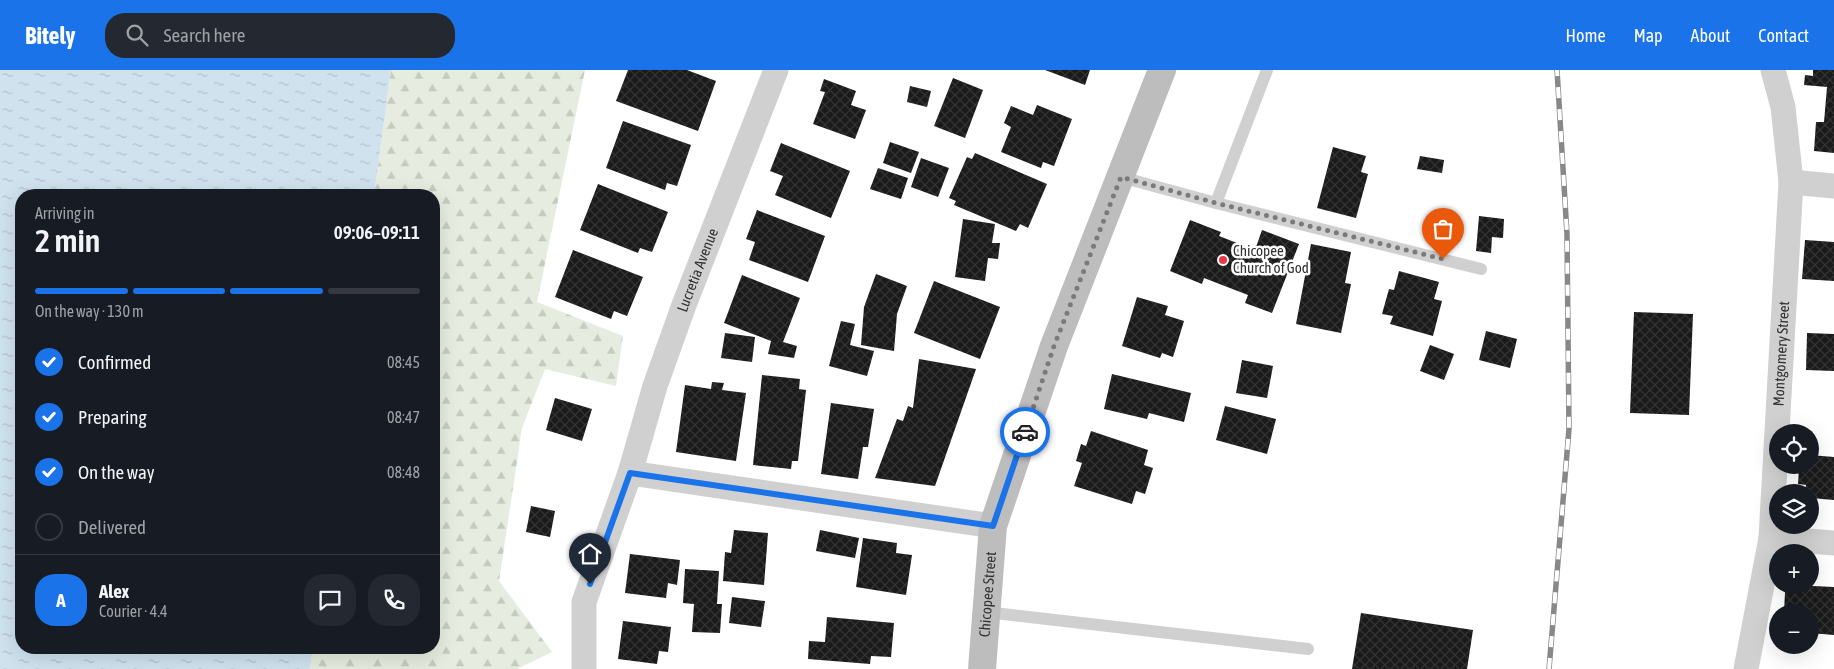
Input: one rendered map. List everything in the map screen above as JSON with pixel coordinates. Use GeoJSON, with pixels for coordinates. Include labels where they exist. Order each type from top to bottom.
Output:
{"type":"FeatureCollection","features":[{"type":"Feature","properties":{"kind":"main road","name":"Chicopee Street"},"geometry":{"type":"LineString","coordinates":[[982,669],[993,526],[1054,346],[1162,70]]}},
{"type":"Feature","properties":{"kind":"street","name":"Lucretia Avenue"},"geometry":{"type":"LineString","coordinates":[[584,669],[584,602],[630,473],[655,386],[684,305],[776,70]]}},
{"type":"Feature","properties":{"kind":"street","name":"Montgomery Street"},"geometry":{"type":"LineString","coordinates":[[1746,669],[1771,538],[1791,182],[1783,107],[1773,70]]}},
{"type":"Feature","properties":{"kind":"street"},"geometry":{"type":"LineString","coordinates":[[1791,182],[1834,186]]}},
{"type":"Feature","properties":{"kind":"street"},"geometry":{"type":"LineString","coordinates":[[630,473],[993,526]]}},
{"type":"Feature","properties":{"kind":"street"},"geometry":{"type":"LineString","coordinates":[[1771,538],[1834,543]]}},
{"type":"Feature","properties":{"kind":"lane"},"geometry":{"type":"LineString","coordinates":[[1216,203],[1267,70]]}},
{"type":"Feature","properties":{"kind":"lane"},"geometry":{"type":"LineString","coordinates":[[1121,177],[1216,203],[1481,268]]}},
{"type":"Feature","properties":{"kind":"lane"},"geometry":{"type":"LineString","coordinates":[[986,612],[1308,649]]}},
{"type":"Feature","properties":{"kind":"green space"},"geometry":{"type":"Polygon","coordinates":[[[391,70],[585,70],[537,302],[623,336],[616,386],[545,369],[522,428],[499,581],[552,652],[517,669],[310,669],[312,654],[440,654],[440,189],[375,189],[391,70]]]}},
{"type":"Feature","properties":{"kind":"water"},"geometry":{"type":"Polygon","coordinates":[[[0,70],[391,70],[375,189],[15,189],[15,654],[312,654],[310,669],[0,669],[0,70]]]}},
{"type":"Feature","properties":{"kind":"building"},"geometry":{"type":"Polygon","coordinates":[[[628,70],[687,70],[716,81],[698,131],[616,101],[628,70]]]}},
{"type":"Feature","properties":{"kind":"building"},"geometry":{"type":"Polygon","coordinates":[[[1045,70],[1090,70],[1085,85],[1045,70]]]}},
{"type":"Feature","properties":{"kind":"building"},"geometry":{"type":"Polygon","coordinates":[[[1813,70],[1834,70],[1834,153],[1814,151],[1816,122],[1824,122],[1827,87],[1804,85],[1805,75],[1813,76],[1813,70]]]}},
{"type":"Feature","properties":{"kind":"building"},"geometry":{"type":"Polygon","coordinates":[[[953,78],[983,90],[965,138],[934,126],[953,78]]]}},
{"type":"Feature","properties":{"kind":"building"},"geometry":{"type":"Polygon","coordinates":[[[824,79],[856,91],[851,105],[866,110],[855,139],[813,124],[825,92],[820,91],[824,79]]]}},
{"type":"Feature","properties":{"kind":"building"},"geometry":{"type":"Polygon","coordinates":[[[910,86],[931,91],[927,107],[907,102],[910,86]]]}},
{"type":"Feature","properties":{"kind":"building"},"geometry":{"type":"Polygon","coordinates":[[[1037,105],[1072,119],[1054,166],[1043,162],[1041,168],[1001,152],[1011,127],[1004,123],[1011,106],[1033,115],[1037,105]]]}},
{"type":"Feature","properties":{"kind":"building"},"geometry":{"type":"Polygon","coordinates":[[[623,121],[691,145],[677,186],[667,183],[665,190],[606,168],[623,121]]]}},
{"type":"Feature","properties":{"kind":"building"},"geometry":{"type":"Polygon","coordinates":[[[890,142],[919,152],[911,173],[883,163],[890,142]]]}},
{"type":"Feature","properties":{"kind":"building"},"geometry":{"type":"Polygon","coordinates":[[[781,143],[850,171],[831,218],[775,195],[783,176],[770,171],[781,143]]]}},
{"type":"Feature","properties":{"kind":"building"},"geometry":{"type":"Polygon","coordinates":[[[1333,147],[1366,156],[1361,172],[1368,174],[1356,218],[1317,208],[1333,147]]]}},
{"type":"Feature","properties":{"kind":"building"},"geometry":{"type":"Polygon","coordinates":[[[975,153],[1047,184],[1028,228],[1020,224],[1016,231],[954,205],[956,201],[949,198],[967,157],[972,159],[975,153]]]}},
{"type":"Feature","properties":{"kind":"building"},"geometry":{"type":"Polygon","coordinates":[[[1420,156],[1444,160],[1442,173],[1417,169],[1420,156]]]}},
{"type":"Feature","properties":{"kind":"building"},"geometry":{"type":"Polygon","coordinates":[[[921,158],[949,168],[938,197],[911,187],[921,158]]]}},
{"type":"Feature","properties":{"kind":"building"},"geometry":{"type":"Polygon","coordinates":[[[878,168],[908,178],[901,199],[870,189],[878,168]]]}},
{"type":"Feature","properties":{"kind":"building"},"geometry":{"type":"Polygon","coordinates":[[[598,184],[668,212],[652,252],[640,248],[638,253],[580,230],[598,184]]]}},
{"type":"Feature","properties":{"kind":"building"},"geometry":{"type":"Polygon","coordinates":[[[757,210],[825,236],[808,282],[749,260],[755,242],[746,239],[757,210]]]}},
{"type":"Feature","properties":{"kind":"building"},"geometry":{"type":"Polygon","coordinates":[[[1479,216],[1504,219],[1503,238],[1492,237],[1491,253],[1476,251],[1479,216]]]}},
{"type":"Feature","properties":{"kind":"building"},"geometry":{"type":"Polygon","coordinates":[[[963,219],[995,224],[992,243],[1000,243],[998,259],[988,258],[985,281],[955,277],[963,219]]]}},
{"type":"Feature","properties":{"kind":"building"},"geometry":{"type":"Polygon","coordinates":[[[1190,220],[1221,232],[1219,236],[1255,250],[1262,230],[1299,244],[1272,313],[1245,303],[1248,295],[1204,278],[1202,284],[1170,271],[1190,220]]]}},
{"type":"Feature","properties":{"kind":"building"},"geometry":{"type":"Polygon","coordinates":[[[1805,240],[1834,242],[1834,281],[1802,279],[1805,240]]]}},
{"type":"Feature","properties":{"kind":"building"},"geometry":{"type":"Polygon","coordinates":[[[1311,244],[1351,252],[1345,283],[1351,284],[1341,333],[1296,324],[1311,244]]]}},
{"type":"Feature","properties":{"kind":"building"},"geometry":{"type":"Polygon","coordinates":[[[573,250],[643,277],[627,316],[614,311],[611,319],[555,297],[573,250]]]}},
{"type":"Feature","properties":{"kind":"building"},"geometry":{"type":"Polygon","coordinates":[[[1399,271],[1439,282],[1434,299],[1442,301],[1433,336],[1390,324],[1393,316],[1382,314],[1389,289],[1394,290],[1399,271]]]}},
{"type":"Feature","properties":{"kind":"building"},"geometry":{"type":"Polygon","coordinates":[[[876,274],[907,286],[897,314],[894,351],[861,345],[864,307],[876,274]]]}},
{"type":"Feature","properties":{"kind":"building"},"geometry":{"type":"Polygon","coordinates":[[[742,275],[800,298],[783,342],[797,346],[794,358],[768,354],[771,341],[724,323],[742,275]]]}},
{"type":"Feature","properties":{"kind":"building"},"geometry":{"type":"Polygon","coordinates":[[[934,281],[1000,307],[980,359],[914,333],[934,281]]]}},
{"type":"Feature","properties":{"kind":"building"},"geometry":{"type":"Polygon","coordinates":[[[1137,297],[1168,306],[1165,315],[1184,321],[1173,357],[1162,353],[1160,358],[1122,346],[1137,297]]]}},
{"type":"Feature","properties":{"kind":"building"},"geometry":{"type":"Polygon","coordinates":[[[1634,312],[1693,314],[1689,415],[1630,413],[1634,312]]]}},
{"type":"Feature","properties":{"kind":"building"},"geometry":{"type":"Polygon","coordinates":[[[841,321],[855,324],[850,345],[874,351],[867,376],[829,366],[841,321]]]}},
{"type":"Feature","properties":{"kind":"building"},"geometry":{"type":"Polygon","coordinates":[[[1486,331],[1517,339],[1510,368],[1479,360],[1486,331]]]}},
{"type":"Feature","properties":{"kind":"building"},"geometry":{"type":"Polygon","coordinates":[[[725,333],[755,337],[752,362],[721,358],[725,333]]]}},
{"type":"Feature","properties":{"kind":"building"},"geometry":{"type":"Polygon","coordinates":[[[1807,333],[1834,334],[1834,371],[1806,370],[1807,333]]]}},
{"type":"Feature","properties":{"kind":"building"},"geometry":{"type":"Polygon","coordinates":[[[1430,345],[1454,354],[1444,380],[1420,371],[1430,345]]]}},
{"type":"Feature","properties":{"kind":"building"},"geometry":{"type":"Polygon","coordinates":[[[919,359],[976,369],[935,486],[875,478],[897,419],[903,421],[908,406],[913,408],[919,359]]]}},
{"type":"Feature","properties":{"kind":"building"},"geometry":{"type":"Polygon","coordinates":[[[1242,360],[1273,366],[1267,398],[1236,393],[1242,360]]]}},
{"type":"Feature","properties":{"kind":"building"},"geometry":{"type":"Polygon","coordinates":[[[1112,374],[1191,393],[1184,422],[1149,413],[1147,419],[1104,409],[1112,374]]]}},
{"type":"Feature","properties":{"kind":"building"},"geometry":{"type":"Polygon","coordinates":[[[762,375],[800,379],[799,389],[806,390],[798,461],[792,461],[791,469],[753,465],[762,375]]]}},
{"type":"Feature","properties":{"kind":"building"},"geometry":{"type":"Polygon","coordinates":[[[712,382],[724,383],[722,390],[746,393],[736,461],[676,452],[685,385],[711,389],[712,382]]]}},
{"type":"Feature","properties":{"kind":"building"},"geometry":{"type":"Polygon","coordinates":[[[555,398],[592,409],[582,441],[546,430],[555,398]]]}},
{"type":"Feature","properties":{"kind":"building"},"geometry":{"type":"Polygon","coordinates":[[[831,403],[874,409],[868,447],[863,447],[858,479],[821,474],[831,403]]]}},
{"type":"Feature","properties":{"kind":"building"},"geometry":{"type":"Polygon","coordinates":[[[1225,406],[1276,419],[1267,454],[1216,440],[1225,406]]]}},
{"type":"Feature","properties":{"kind":"building"},"geometry":{"type":"Polygon","coordinates":[[[1091,431],[1148,450],[1144,465],[1153,468],[1145,494],[1136,491],[1132,504],[1074,486],[1082,463],[1076,461],[1081,444],[1086,446],[1091,431]]]}},
{"type":"Feature","properties":{"kind":"building"},"geometry":{"type":"Polygon","coordinates":[[[1819,456],[1834,457],[1834,500],[1819,499],[1819,484],[1798,484],[1799,474],[1819,474],[1819,456]]]}},
{"type":"Feature","properties":{"kind":"building"},"geometry":{"type":"Polygon","coordinates":[[[531,506],[555,511],[550,537],[526,532],[531,506]]]}},
{"type":"Feature","properties":{"kind":"building"},"geometry":{"type":"Polygon","coordinates":[[[734,530],[768,533],[764,585],[723,581],[725,552],[731,553],[734,530]]]}},
{"type":"Feature","properties":{"kind":"building"},"geometry":{"type":"Polygon","coordinates":[[[820,530],[859,538],[855,558],[816,551],[820,530]]]}},
{"type":"Feature","properties":{"kind":"building"},"geometry":{"type":"Polygon","coordinates":[[[863,538],[897,543],[896,553],[912,555],[906,595],[856,587],[863,538]]]}},
{"type":"Feature","properties":{"kind":"building"},"geometry":{"type":"Polygon","coordinates":[[[630,554],[680,560],[677,585],[668,583],[666,598],[625,593],[630,554]]]}},
{"type":"Feature","properties":{"kind":"building"},"geometry":{"type":"Polygon","coordinates":[[[685,569],[719,571],[717,604],[722,604],[720,633],[692,632],[694,604],[683,603],[685,569]]]}},
{"type":"Feature","properties":{"kind":"building"},"geometry":{"type":"Polygon","coordinates":[[[1819,586],[1834,587],[1834,635],[1819,634],[1819,604],[1784,604],[1785,594],[1819,594],[1819,586]]]}},
{"type":"Feature","properties":{"kind":"building"},"geometry":{"type":"Polygon","coordinates":[[[732,597],[765,601],[761,627],[729,623],[732,597]]]}},
{"type":"Feature","properties":{"kind":"building"},"geometry":{"type":"Polygon","coordinates":[[[1361,613],[1473,630],[1467,669],[1352,669],[1361,613]]]}},
{"type":"Feature","properties":{"kind":"building"},"geometry":{"type":"Polygon","coordinates":[[[827,617],[894,623],[891,657],[871,656],[870,664],[808,659],[809,641],[825,642],[827,617]]]}},
{"type":"Feature","properties":{"kind":"building"},"geometry":{"type":"Polygon","coordinates":[[[623,621],[671,627],[668,652],[659,651],[657,664],[618,659],[623,621]]]}},
{"type":"Feature","properties":{"kind":"railway"},"geometry":{"type":"LineString","coordinates":[[1549,669],[1569,429],[1567,234],[1557,70]]}},
{"type":"Feature","properties":{"kind":"way so far"},"geometry":{"type":"LineString","coordinates":[[1025,432],[1054,346],[1121,177],[1216,203],[1443,259]]}},
{"type":"Feature","properties":{"kind":"place","name":"Chicopee Church of God"},"geometry":{"type":"Point","coordinates":[1223,260]}},
{"type":"Feature","properties":{"kind":"route"},"geometry":{"type":"LineString","coordinates":[[590,584],[630,473],[993,526],[1025,432]]}}]}
